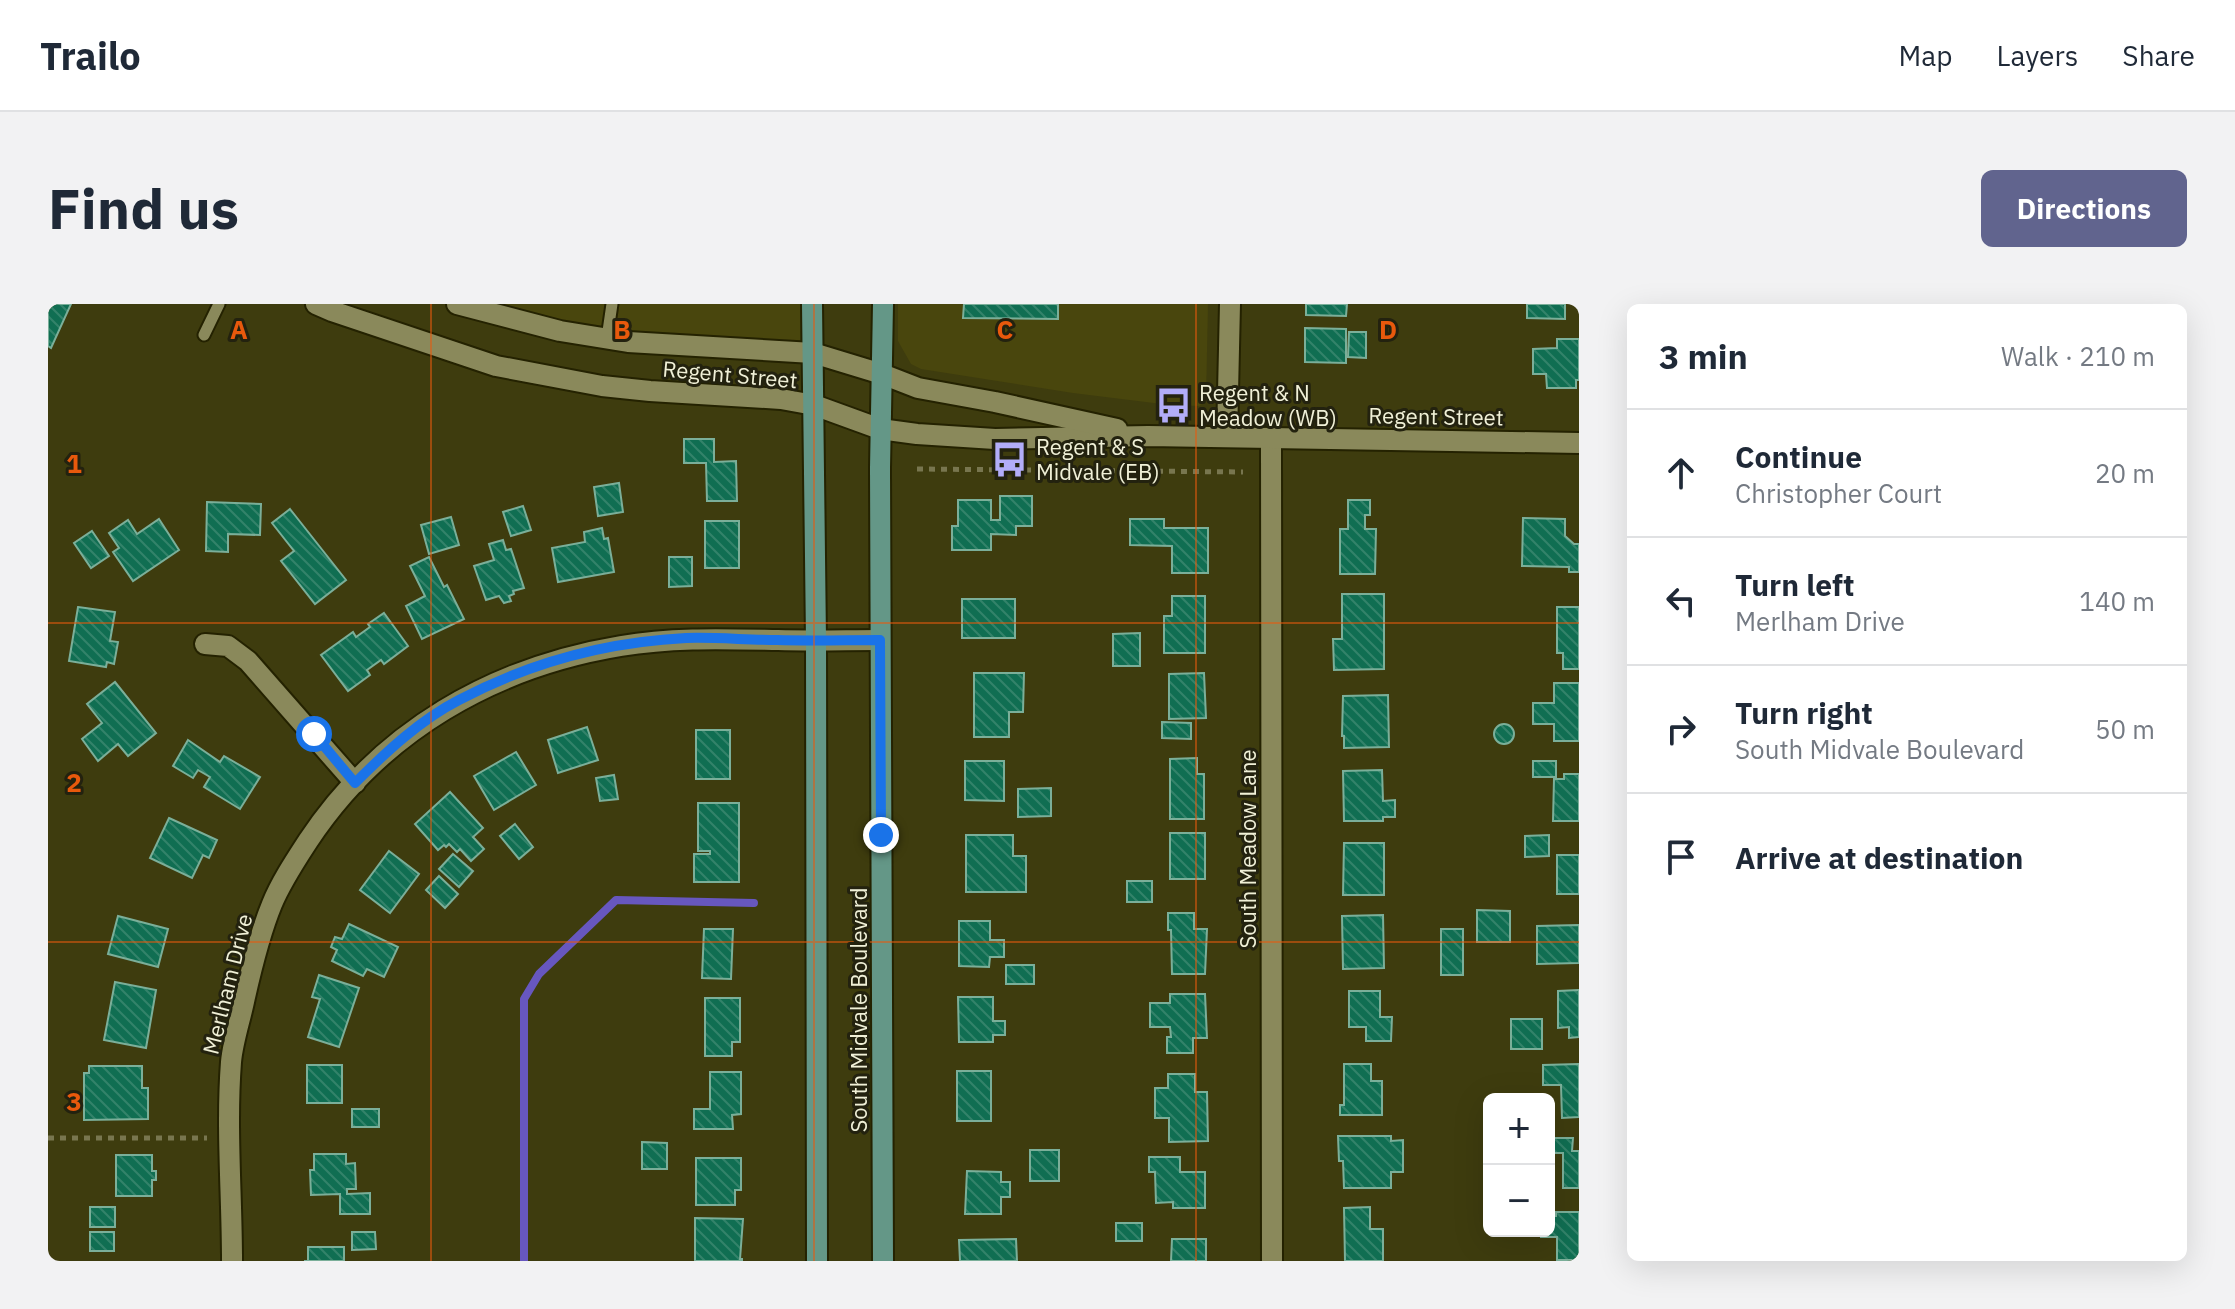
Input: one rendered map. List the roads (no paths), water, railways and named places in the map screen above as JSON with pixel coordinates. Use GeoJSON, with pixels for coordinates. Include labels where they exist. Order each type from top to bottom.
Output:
{"type":"FeatureCollection","features":[{"type":"Feature","properties":{"kind":"main road","name":"South Midvale Boulevard"},"geometry":{"type":"LineString","coordinates":[[812,304],[817,1261]]}},
{"type":"Feature","properties":{"kind":"main road","name":"South Midvale Boulevard"},"geometry":{"type":"LineString","coordinates":[[883,304],[880,429],[883,1261]]}},
{"type":"Feature","properties":{"kind":"street","name":"Regent Street"},"geometry":{"type":"LineString","coordinates":[[316,304],[496,366],[602,386],[781,399],[814,405],[880,429],[917,434],[995,439],[1148,436],[1579,443]]}},
{"type":"Feature","properties":{"kind":"street","name":"Regent Street"},"geometry":{"type":"LineString","coordinates":[[457,304],[560,331],[607,338],[667,346],[813,353],[918,388],[1148,436]]}},
{"type":"Feature","properties":{"kind":"street"},"geometry":{"type":"LineString","coordinates":[[1227,437],[1230,304]]}},
{"type":"Feature","properties":{"kind":"street","name":"South Meadow Lane"},"geometry":{"type":"LineString","coordinates":[[1271,438],[1272,1261]]}},
{"type":"Feature","properties":{"kind":"street","name":"Merlham Drive"},"geometry":{"type":"LineString","coordinates":[[232,1261],[231,1059],[251,972],[272,903],[293,864],[329,810],[388,750],[458,700],[530,668],[583,653],[687,638],[880,640]]}},
{"type":"Feature","properties":{"kind":"street"},"geometry":{"type":"LineString","coordinates":[[205,644],[228,646],[248,661],[355,783]]}},
{"type":"Feature","properties":{"kind":"lane"},"geometry":{"type":"LineString","coordinates":[[204,335],[219,304]]}},
{"type":"Feature","properties":{"kind":"lane"},"geometry":{"type":"LineString","coordinates":[[607,338],[612,304]]}},
{"type":"Feature","properties":{"kind":"waterway"},"geometry":{"type":"LineString","coordinates":[[524,1261],[524,999],[539,974],[616,900],[754,903]]}},
{"type":"Feature","properties":{"kind":"place","name":"Regent & N Meadow (WB)"},"geometry":{"type":"Point","coordinates":[1173,405]}},
{"type":"Feature","properties":{"kind":"place","name":"Regent & S Midvale (EB)"},"geometry":{"type":"Point","coordinates":[1010,459]}}]}
